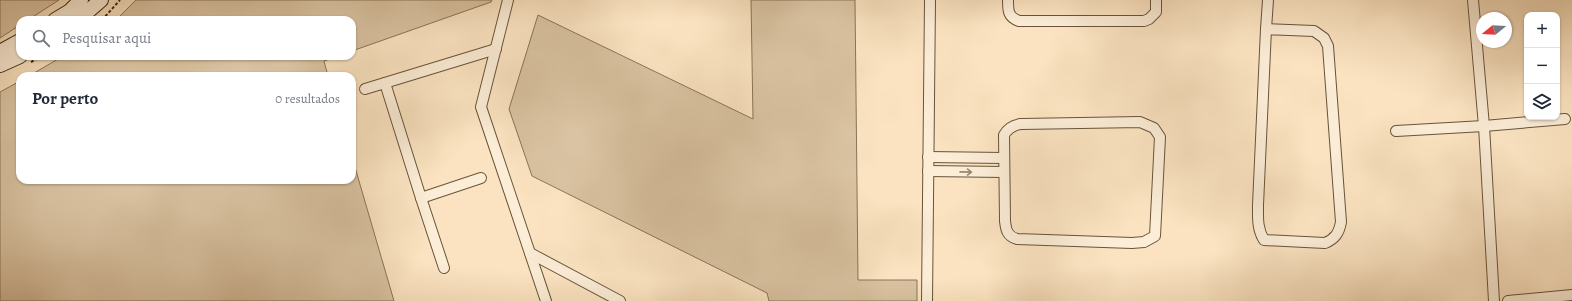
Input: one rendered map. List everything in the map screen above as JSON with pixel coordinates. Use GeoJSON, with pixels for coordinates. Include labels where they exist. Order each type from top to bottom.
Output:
{"type":"FeatureCollection","features":[{"type":"Feature","properties":{"kind":"street"},"geometry":{"type":"LineString","coordinates":[[62,16],[70,11],[81,0]]}},
{"type":"Feature","properties":{"kind":"street"},"geometry":{"type":"LineString","coordinates":[[83,16],[101,0]]}},
{"type":"Feature","properties":{"kind":"street"},"geometry":{"type":"LineString","coordinates":[[508,0],[481,107],[546,301]]}},
{"type":"Feature","properties":{"kind":"street"},"geometry":{"type":"LineString","coordinates":[[927,301],[930,0]]}},
{"type":"Feature","properties":{"kind":"street"},"geometry":{"type":"LineString","coordinates":[[1008,0],[1008,13],[1012,18],[1019,21],[1144,21],[1153,16],[1156,12],[1156,0]]}},
{"type":"Feature","properties":{"kind":"street"},"geometry":{"type":"LineString","coordinates":[[1266,29],[1314,31],[1324,38],[1328,46],[1341,222],[1339,232],[1332,240],[1325,243],[1264,240],[1258,225],[1258,204],[1266,29],[1268,0]]}},
{"type":"Feature","properties":{"kind":"street"},"geometry":{"type":"LineString","coordinates":[[1473,0],[1484,126],[1494,301]]}},
{"type":"Feature","properties":{"kind":"street"},"geometry":{"type":"LineString","coordinates":[[0,52],[16,43]]}},
{"type":"Feature","properties":{"kind":"street"},"geometry":{"type":"LineString","coordinates":[[365,89],[496,50]]}},
{"type":"Feature","properties":{"kind":"street"},"geometry":{"type":"LineString","coordinates":[[0,65],[16,58]]}},
{"type":"Feature","properties":{"kind":"street"},"geometry":{"type":"LineString","coordinates":[[385,83],[444,268]]}},
{"type":"Feature","properties":{"kind":"street"},"geometry":{"type":"LineString","coordinates":[[1396,131],[1484,126],[1565,119]]}},
{"type":"Feature","properties":{"kind":"street"},"geometry":{"type":"LineString","coordinates":[[1140,122],[1154,128],[1160,137],[1155,236],[1144,242],[1132,243],[1017,239],[1011,237],[1006,230],[1004,172],[1004,135],[1014,125],[1140,122]]}},
{"type":"Feature","properties":{"kind":"street"},"geometry":{"type":"LineString","coordinates":[[928,157],[1004,158]]}},
{"type":"Feature","properties":{"kind":"street"},"geometry":{"type":"LineString","coordinates":[[928,171],[1004,172]]}},
{"type":"Feature","properties":{"kind":"street"},"geometry":{"type":"LineString","coordinates":[[421,198],[481,178]]}},
{"type":"Feature","properties":{"kind":"street"},"geometry":{"type":"LineString","coordinates":[[530,252],[620,301]]}},
{"type":"Feature","properties":{"kind":"street"},"geometry":{"type":"LineString","coordinates":[[1508,301],[1572,295]]}},
{"type":"Feature","properties":{"kind":"path"},"geometry":{"type":"LineString","coordinates":[[106,16],[120,0]]}},
{"type":"Feature","properties":{"kind":"shaded area"},"geometry":{"type":"Polygon","coordinates":[[[0,0],[59,0],[34,16],[16,16],[16,28],[0,38],[0,0]]]}},
{"type":"Feature","properties":{"kind":"shaded area"},"geometry":{"type":"Polygon","coordinates":[[[136,0],[492,0],[491,2],[356,50],[356,16],[120,16],[136,0]]]}},
{"type":"Feature","properties":{"kind":"shaded area"},"geometry":{"type":"Polygon","coordinates":[[[751,0],[855,0],[858,280],[917,280],[917,301],[769,301],[767,293],[532,176],[509,109],[538,15],[753,119],[751,0]]]}},
{"type":"Feature","properties":{"kind":"shaded area"},"geometry":{"type":"Polygon","coordinates":[[[56,60],[327,60],[324,61],[327,72],[36,72],[56,60]]]}},
{"type":"Feature","properties":{"kind":"shaded area"},"geometry":{"type":"Polygon","coordinates":[[[16,83],[16,184],[356,184],[356,171],[394,301],[0,301],[0,92],[16,83]]]}}]}
